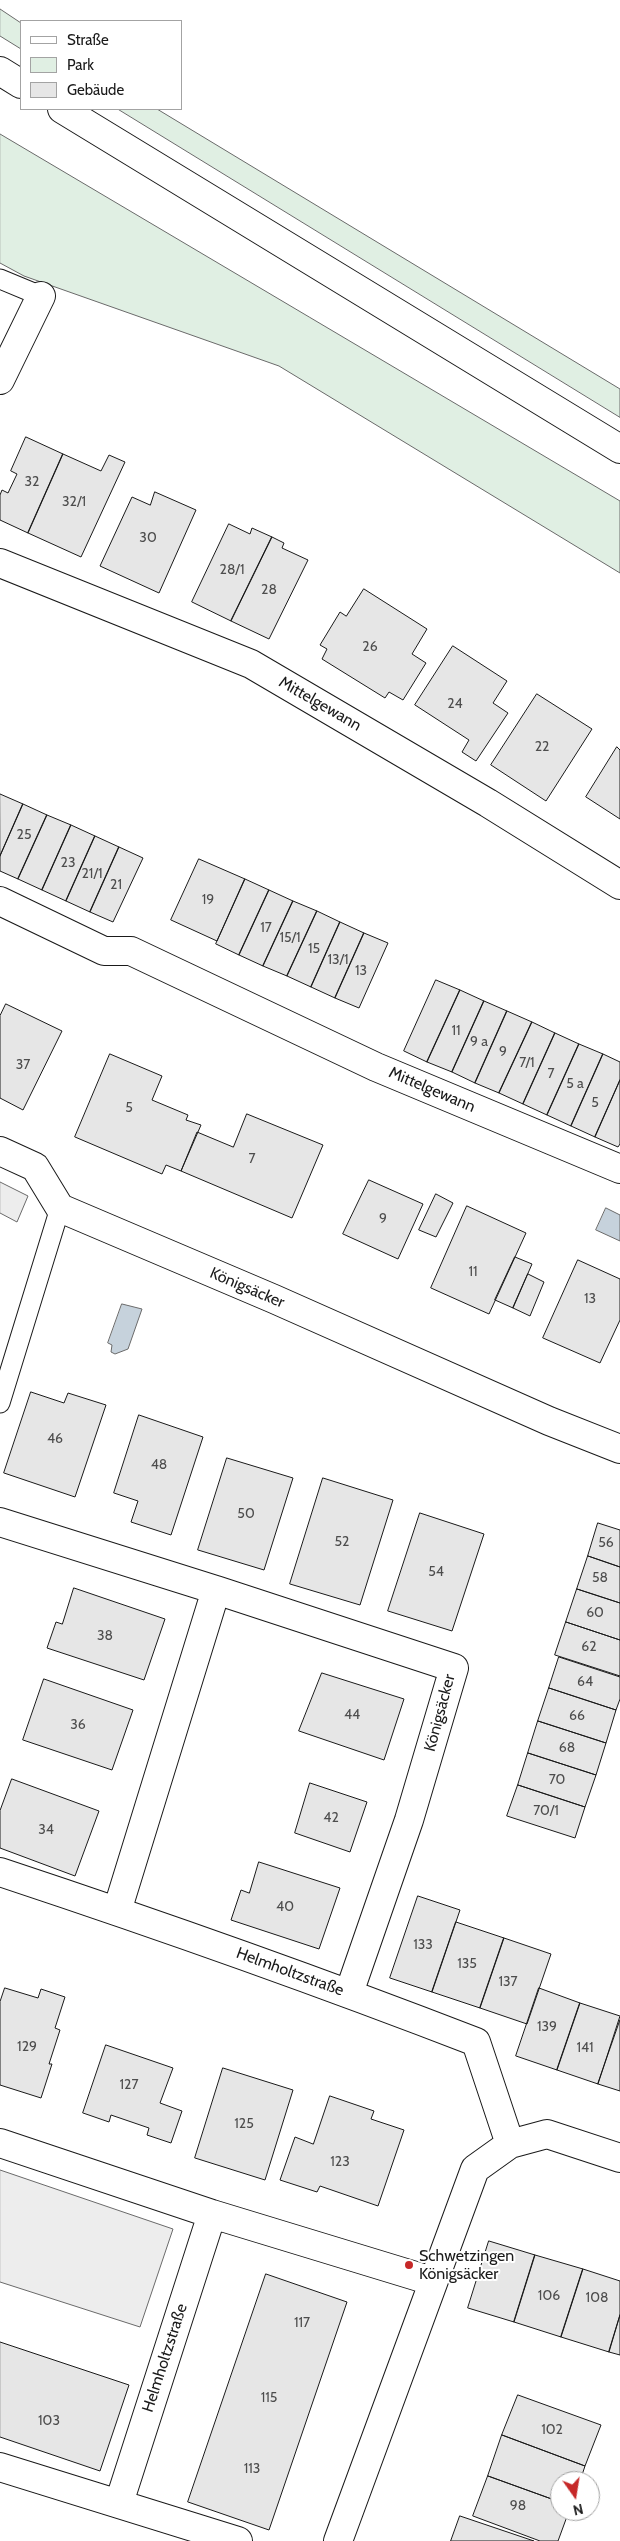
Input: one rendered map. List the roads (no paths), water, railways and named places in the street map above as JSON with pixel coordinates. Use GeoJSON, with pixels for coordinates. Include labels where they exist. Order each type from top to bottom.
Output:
{"type":"FeatureCollection","features":[{"type":"Feature","properties":{"kind":"street"},"geometry":{"type":"LineString","coordinates":[[0,71],[20,83]]}},
{"type":"Feature","properties":{"kind":"street"},"geometry":{"type":"LineString","coordinates":[[64,110],[620,449]]}},
{"type":"Feature","properties":{"kind":"street"},"geometry":{"type":"LineString","coordinates":[[0,380],[41,296]]}},
{"type":"Feature","properties":{"kind":"street","name":"Mittelgewann"},"geometry":{"type":"LineString","coordinates":[[0,563],[251,664],[488,803],[620,885]]}},
{"type":"Feature","properties":{"kind":"street","name":"Mittelgewann"},"geometry":{"type":"LineString","coordinates":[[0,901],[104,951],[131,951],[376,1067],[620,1169]]}},
{"type":"Feature","properties":{"kind":"street"},"geometry":{"type":"LineString","coordinates":[[0,1151],[35,1167],[60,1208]]}},
{"type":"Feature","properties":{"kind":"street","name":"Königsäcker"},"geometry":{"type":"LineString","coordinates":[[60,1208],[265,1295],[549,1421],[618,1442]]}},
{"type":"Feature","properties":{"kind":"street","name":"Königsäcker"},"geometry":{"type":"LineString","coordinates":[[0,1522],[454,1668],[409,1820],[349,1993]]}},
{"type":"Feature","properties":{"kind":"street"},"geometry":{"type":"LineString","coordinates":[[117,1911],[216,1590]]}},
{"type":"Feature","properties":{"kind":"street","name":"Helmholtzstraße"},"geometry":{"type":"LineString","coordinates":[[0,1872],[349,1993],[476,2042],[510,2144]]}},
{"type":"Feature","properties":{"kind":"street"},"geometry":{"type":"LineString","coordinates":[[338,2541],[432,2281],[475,2169],[510,2144],[547,2134],[620,2158]]}},
{"type":"Feature","properties":{"kind":"street"},"geometry":{"type":"LineString","coordinates":[[0,2143],[212,2214],[432,2281]]}},
{"type":"Feature","properties":{"kind":"street","name":"Helmholtzstraße"},"geometry":{"type":"LineString","coordinates":[[118,2503],[212,2214]]}},
{"type":"Feature","properties":{"kind":"street"},"geometry":{"type":"LineString","coordinates":[[0,2467],[238,2541]]}},
{"type":"Feature","properties":{"kind":"lane"},"geometry":{"type":"LineString","coordinates":[[0,279],[41,296]]}},
{"type":"Feature","properties":{"kind":"lane"},"geometry":{"type":"LineString","coordinates":[[0,1403],[60,1208]]}},
{"type":"Feature","properties":{"kind":"place","name":"Schwetzingen Königsäcker"},"geometry":{"type":"Point","coordinates":[409,2265]}}]}
